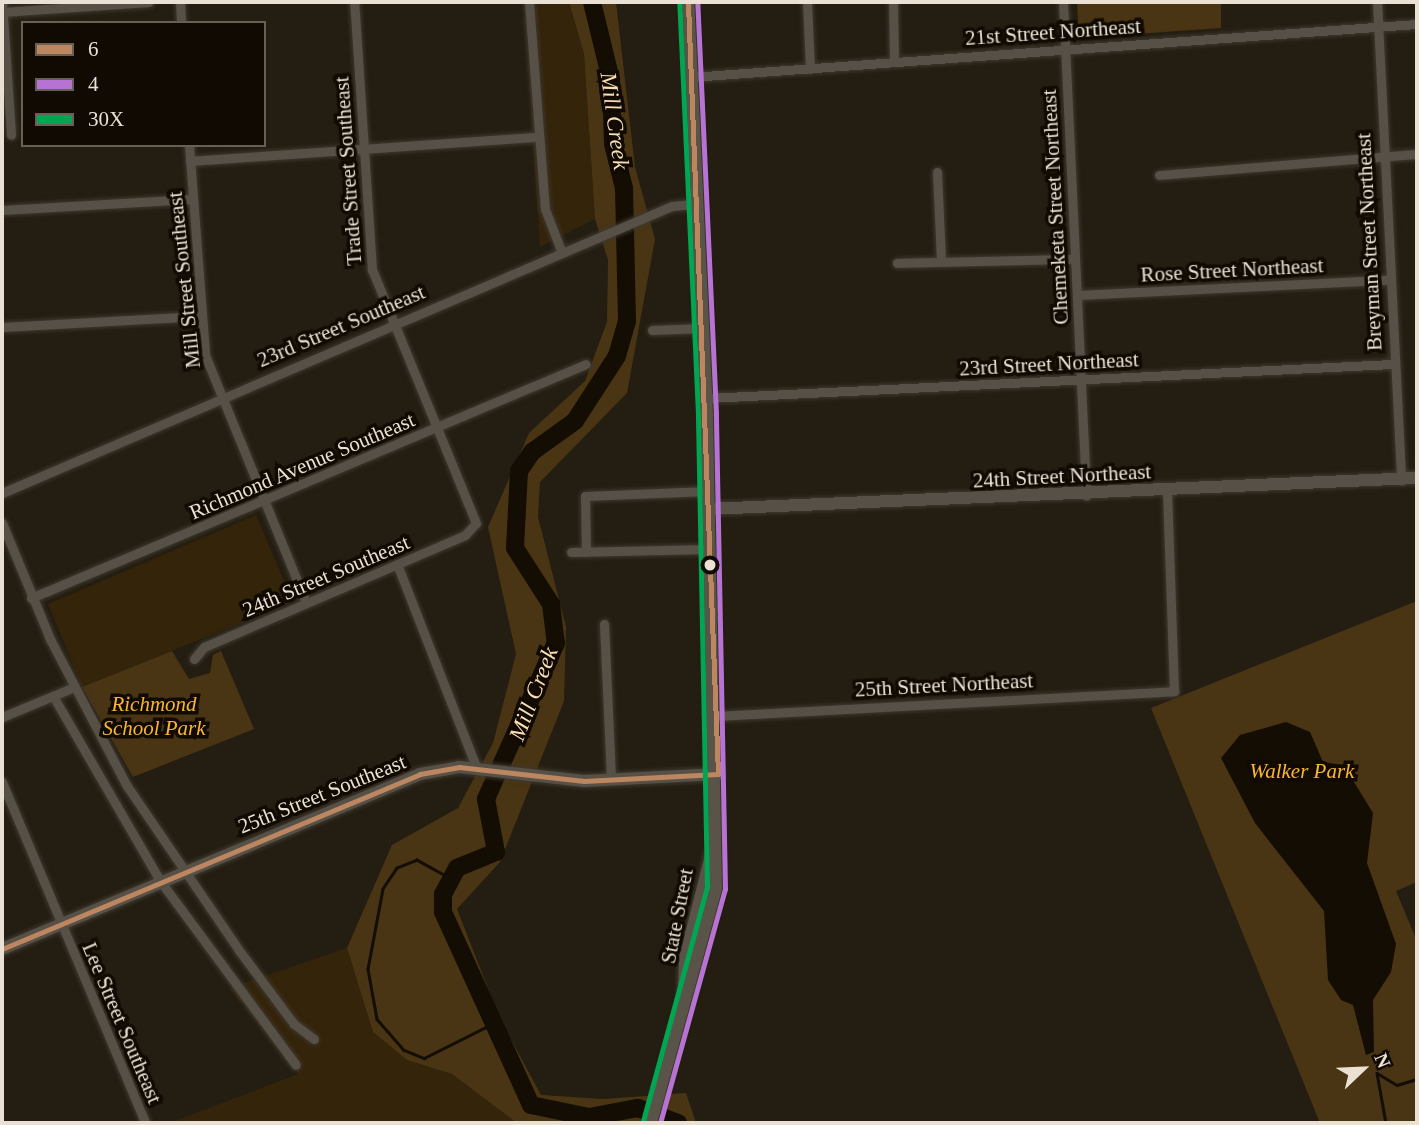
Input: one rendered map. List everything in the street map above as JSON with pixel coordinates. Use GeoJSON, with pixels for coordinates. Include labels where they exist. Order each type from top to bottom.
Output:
{"type":"FeatureCollection","features":[{"type":"Feature","properties":{"kind":"main road","name":"State Street"},"geometry":{"type":"LineString","coordinates":[[651,1123],[684,997],[709,926],[716,888],[714,843],[718,774],[707,398],[688,2]]}},
{"type":"Feature","properties":{"kind":"street"},"geometry":{"type":"LineString","coordinates":[[10,135],[2,9],[149,2]]}},
{"type":"Feature","properties":{"kind":"street"},"geometry":{"type":"LineString","coordinates":[[180,2],[181,21]]}},
{"type":"Feature","properties":{"kind":"street","name":"Trade Street Southeast"},"geometry":{"type":"LineString","coordinates":[[354,2],[371,264],[474,528]]}},
{"type":"Feature","properties":{"kind":"street"},"geometry":{"type":"LineString","coordinates":[[529,2],[537,137],[546,215],[562,253]]}},
{"type":"Feature","properties":{"kind":"street"},"geometry":{"type":"LineString","coordinates":[[807,2],[810,69]]}},
{"type":"Feature","properties":{"kind":"street"},"geometry":{"type":"LineString","coordinates":[[893,2],[894,62]]}},
{"type":"Feature","properties":{"kind":"street","name":"Chemeketa Street Northeast"},"geometry":{"type":"LineString","coordinates":[[1063,2],[1086,495]]}},
{"type":"Feature","properties":{"kind":"street","name":"Breyman Street Northeast"},"geometry":{"type":"LineString","coordinates":[[1377,2],[1381,157],[1401,480]]}},
{"type":"Feature","properties":{"kind":"street","name":"21st Street Northeast"},"geometry":{"type":"LineString","coordinates":[[691,77],[1417,24]]}},
{"type":"Feature","properties":{"kind":"street"},"geometry":{"type":"LineString","coordinates":[[190,161],[537,137]]}},
{"type":"Feature","properties":{"kind":"street","name":"Mill Street Southeast"},"geometry":{"type":"LineString","coordinates":[[189,147],[201,316],[219,396],[306,603]]}},
{"type":"Feature","properties":{"kind":"street"},"geometry":{"type":"LineString","coordinates":[[1159,175],[1417,154]]}},
{"type":"Feature","properties":{"kind":"street"},"geometry":{"type":"LineString","coordinates":[[937,172],[941,261]]}},
{"type":"Feature","properties":{"kind":"street"},"geometry":{"type":"LineString","coordinates":[[2,210],[192,199]]}},
{"type":"Feature","properties":{"kind":"street","name":"23rd Street Southeast"},"geometry":{"type":"LineString","coordinates":[[2,493],[219,396],[653,214],[697,204]]}},
{"type":"Feature","properties":{"kind":"street"},"geometry":{"type":"LineString","coordinates":[[897,263],[1075,259]]}},
{"type":"Feature","properties":{"kind":"street","name":"Rose Street Northeast"},"geometry":{"type":"LineString","coordinates":[[1077,295],[1389,280]]}},
{"type":"Feature","properties":{"kind":"street"},"geometry":{"type":"LineString","coordinates":[[2,327],[201,316]]}},
{"type":"Feature","properties":{"kind":"street"},"geometry":{"type":"LineString","coordinates":[[652,330],[703,328]]}},
{"type":"Feature","properties":{"kind":"street","name":"Richmond Avenue Southeast"},"geometry":{"type":"LineString","coordinates":[[31,598],[586,364]]}},
{"type":"Feature","properties":{"kind":"street","name":"23rd Street Northeast"},"geometry":{"type":"LineString","coordinates":[[707,398],[1393,364]]}},
{"type":"Feature","properties":{"kind":"street","name":"24th Street Northeast"},"geometry":{"type":"LineString","coordinates":[[709,509],[1086,495],[1417,478]]}},
{"type":"Feature","properties":{"kind":"street"},"geometry":{"type":"LineString","coordinates":[[586,552],[585,496],[708,491]]}},
{"type":"Feature","properties":{"kind":"street","name":"25th Street Northeast"},"geometry":{"type":"LineString","coordinates":[[716,716],[1174,691],[1167,491]]}},
{"type":"Feature","properties":{"kind":"street"},"geometry":{"type":"LineString","coordinates":[[2,523],[31,598],[74,687],[182,873],[294,1024],[314,1039]]}},
{"type":"Feature","properties":{"kind":"street","name":"24th Street Southeast"},"geometry":{"type":"LineString","coordinates":[[194,659],[204,648],[474,528]]}},
{"type":"Feature","properties":{"kind":"street"},"geometry":{"type":"LineString","coordinates":[[571,552],[710,549]]}},
{"type":"Feature","properties":{"kind":"street"},"geometry":{"type":"LineString","coordinates":[[397,564],[477,769]]}},
{"type":"Feature","properties":{"kind":"street"},"geometry":{"type":"LineString","coordinates":[[604,624],[611,779]]}},
{"type":"Feature","properties":{"kind":"street"},"geometry":{"type":"LineString","coordinates":[[2,717],[74,687]]}},
{"type":"Feature","properties":{"kind":"street"},"geometry":{"type":"LineString","coordinates":[[53,696],[161,882],[296,1066]]}},
{"type":"Feature","properties":{"kind":"street","name":"25th Street Southeast"},"geometry":{"type":"LineString","coordinates":[[2,949],[421,774],[477,769],[520,776],[611,779],[718,774]]}},
{"type":"Feature","properties":{"kind":"street","name":"Lee Street Southeast"},"geometry":{"type":"LineString","coordinates":[[2,782],[145,1123]]}},
{"type":"Feature","properties":{"kind":"shaded area"},"geometry":{"type":"Polygon","coordinates":[[[524,2],[569,2],[584,54],[595,219],[540,247],[524,2]]]}},
{"type":"Feature","properties":{"kind":"shaded area"},"geometry":{"type":"Polygon","coordinates":[[[256,515],[293,602],[82,687],[48,604],[256,515]]]}},
{"type":"Feature","properties":{"kind":"shaded area"},"geometry":{"type":"Polygon","coordinates":[[[1286,722],[1310,732],[1323,762],[1336,764],[1354,782],[1373,813],[1367,863],[1396,944],[1391,972],[1373,1000],[1374,1052],[1366,1055],[1353,1005],[1341,1000],[1328,980],[1324,911],[1255,823],[1221,758],[1240,735],[1286,722]]]}},
{"type":"Feature","properties":{"kind":"shaded area"},"geometry":{"type":"Polygon","coordinates":[[[347,948],[373,1032],[407,1060],[452,1074],[517,1123],[170,1123],[298,1074],[230,988],[347,948]]]}},
{"type":"Feature","properties":{"kind":"green space"},"geometry":{"type":"Polygon","coordinates":[[[569,2],[616,2],[635,167],[655,239],[627,393],[540,482],[538,517],[566,627],[564,701],[500,862],[457,909],[500,1019],[541,1095],[603,1099],[686,1093],[696,1123],[517,1123],[452,1074],[407,1060],[373,1032],[347,948],[392,845],[458,808],[493,743],[516,654],[488,527],[529,433],[585,381],[607,322],[608,260],[595,219],[584,54],[569,2]]]}},
{"type":"Feature","properties":{"kind":"green space"},"geometry":{"type":"Polygon","coordinates":[[[1077,2],[1221,2],[1221,28],[1079,38],[1077,2]]]}},
{"type":"Feature","properties":{"kind":"green space","name":"Walker Park"},"geometry":{"type":"Polygon","coordinates":[[[1417,601],[1417,882],[1396,891],[1417,941],[1417,1123],[1320,1123],[1151,708],[1417,601]]]}},
{"type":"Feature","properties":{"kind":"green space","name":"Richmond School Park"},"geometry":{"type":"Polygon","coordinates":[[[172,651],[189,679],[210,673],[213,655],[221,651],[254,729],[133,777],[82,687],[172,651]]]}},
{"type":"Feature","properties":{"kind":"waterway","name":"Mill Creek"},"geometry":{"type":"LineString","coordinates":[[592,2],[611,80],[613,144],[624,188],[627,321],[617,356],[575,421],[532,452],[519,471],[515,548],[551,604],[556,643],[486,799],[496,852],[457,868],[443,894],[443,912],[531,1105],[589,1117],[638,1108],[678,1123]]}},
{"type":"Feature","properties":{"kind":"waterway"},"geometry":{"type":"LineString","coordinates":[[449,878],[417,860],[397,868],[383,889],[368,969],[377,1019],[404,1050],[424,1058],[490,1025]]}},
{"type":"Feature","properties":{"kind":"waterway"},"geometry":{"type":"LineString","coordinates":[[1377,1073],[1386,1123]]}},
{"type":"Feature","properties":{"kind":"waterway"},"geometry":{"type":"LineString","coordinates":[[1377,1073],[1397,1085],[1417,1079]]}},
{"type":"Feature","properties":{"kind":"transit line","name":"30X"},"geometry":{"type":"LineString","coordinates":[[643,1121],[707,887],[698,414],[679,2]]}},
{"type":"Feature","properties":{"kind":"transit line","name":"6"},"geometry":{"type":"LineString","coordinates":[[2,949],[420,774],[459,767],[584,781],[718,774],[688,2]]}},
{"type":"Feature","properties":{"kind":"transit line","name":"4"},"geometry":{"type":"LineString","coordinates":[[660,1123],[725,889],[716,414],[697,2]]}}]}
